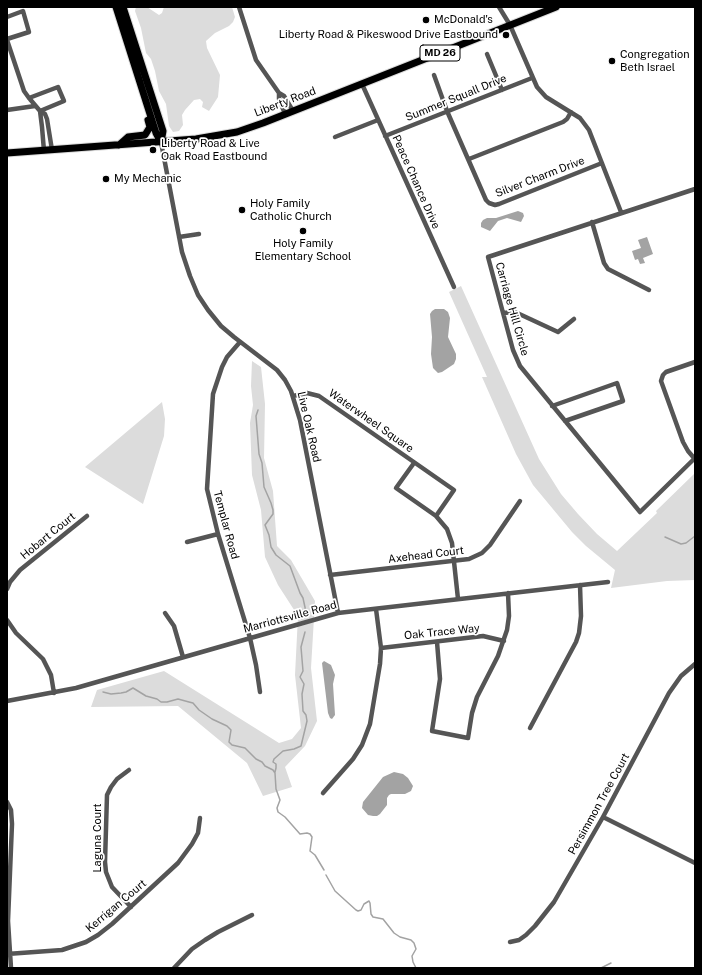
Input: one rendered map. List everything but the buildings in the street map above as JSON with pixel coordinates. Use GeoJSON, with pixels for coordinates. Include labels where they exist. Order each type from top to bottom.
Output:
{"type":"FeatureCollection","features":[{"type":"Feature","properties":{"kind":"main road"},"geometry":{"type":"LineString","coordinates":[[116,7],[148,111],[161,142]]}},
{"type":"Feature","properties":{"kind":"main road"},"geometry":{"type":"LineString","coordinates":[[123,7],[163,131],[161,142]]}},
{"type":"Feature","properties":{"kind":"main road","name":"Liberty Road"},"geometry":{"type":"LineString","coordinates":[[7,154],[202,139],[229,134],[250,128],[556,7]]}},
{"type":"Feature","properties":{"kind":"main road"},"geometry":{"type":"LineString","coordinates":[[119,145],[128,137],[142,136],[147,132],[150,127],[146,115],[148,111]]}},
{"type":"Feature","properties":{"kind":"street"},"geometry":{"type":"LineString","coordinates":[[239,7],[256,60],[279,93],[284,96],[293,111]]}},
{"type":"Feature","properties":{"kind":"street"},"geometry":{"type":"LineString","coordinates":[[500,7],[510,25],[537,87],[546,97],[571,112],[584,122],[589,130],[621,212]]}},
{"type":"Feature","properties":{"kind":"street"},"geometry":{"type":"LineString","coordinates":[[7,17],[22,11],[29,32],[7,40],[23,87],[35,106],[45,114],[52,150]]}},
{"type":"Feature","properties":{"kind":"street"},"geometry":{"type":"LineString","coordinates":[[487,54],[502,90]]}},
{"type":"Feature","properties":{"kind":"street","name":"Silver Charm Drive"},"geometry":{"type":"LineString","coordinates":[[434,75],[468,159],[486,200],[489,203],[495,204],[602,163]]}},
{"type":"Feature","properties":{"kind":"street","name":"Summer Squall Drive"},"geometry":{"type":"LineString","coordinates":[[385,136],[532,78]]}},
{"type":"Feature","properties":{"kind":"street","name":"Peace Chance Drive"},"geometry":{"type":"LineString","coordinates":[[362,84],[454,287]]}},
{"type":"Feature","properties":{"kind":"street"},"geometry":{"type":"LineString","coordinates":[[29,98],[58,87],[64,101],[40,111]]}},
{"type":"Feature","properties":{"kind":"street"},"geometry":{"type":"LineString","coordinates":[[279,93],[279,99],[285,114]]}},
{"type":"Feature","properties":{"kind":"street"},"geometry":{"type":"LineString","coordinates":[[7,110],[35,106]]}},
{"type":"Feature","properties":{"kind":"street"},"geometry":{"type":"LineString","coordinates":[[40,111],[44,150]]}},
{"type":"Feature","properties":{"kind":"street"},"geometry":{"type":"LineString","coordinates":[[468,159],[563,122],[567,119],[571,112]]}},
{"type":"Feature","properties":{"kind":"street"},"geometry":{"type":"LineString","coordinates":[[335,137],[378,120]]}},
{"type":"Feature","properties":{"kind":"street","name":"Live Oak Road"},"geometry":{"type":"LineString","coordinates":[[161,142],[186,266],[198,295],[221,326],[277,370],[285,380],[293,396],[300,420],[338,613]]}},
{"type":"Feature","properties":{"kind":"street","name":"Carriage Hill Circle"},"geometry":{"type":"LineString","coordinates":[[695,189],[621,212],[488,257],[513,350],[520,366],[640,512],[695,458]]}},
{"type":"Feature","properties":{"kind":"street"},"geometry":{"type":"LineString","coordinates":[[592,222],[604,263],[608,268],[649,290]]}},
{"type":"Feature","properties":{"kind":"street"},"geometry":{"type":"LineString","coordinates":[[179,237],[199,234]]}},
{"type":"Feature","properties":{"kind":"street"},"geometry":{"type":"LineString","coordinates":[[503,313],[515,312],[558,332],[574,319]]}},
{"type":"Feature","properties":{"kind":"street","name":"Templar Road"},"geometry":{"type":"LineString","coordinates":[[240,342],[222,367],[213,394],[207,490],[218,534],[250,638],[260,692]]}},
{"type":"Feature","properties":{"kind":"street"},"geometry":{"type":"LineString","coordinates":[[695,362],[666,372],[661,381],[683,442],[688,451],[695,458]]}},
{"type":"Feature","properties":{"kind":"street"},"geometry":{"type":"LineString","coordinates":[[552,406],[617,382],[623,401],[565,421]]}},
{"type":"Feature","properties":{"kind":"street","name":"Waterwheel Square"},"geometry":{"type":"LineString","coordinates":[[293,396],[307,393],[319,396],[454,490],[436,516]]}},
{"type":"Feature","properties":{"kind":"street","name":"Waterwheel Square"},"geometry":{"type":"LineString","coordinates":[[414,463],[396,488],[436,516],[447,529],[452,543],[458,599]]}},
{"type":"Feature","properties":{"kind":"street","name":"Axehead Court"},"geometry":{"type":"LineString","coordinates":[[330,575],[469,559],[482,553],[490,544],[520,501]]}},
{"type":"Feature","properties":{"kind":"street","name":"Hobart Court"},"geometry":{"type":"LineString","coordinates":[[7,589],[10,582],[20,570],[87,516]]}},
{"type":"Feature","properties":{"kind":"street"},"geometry":{"type":"LineString","coordinates":[[188,542],[218,534]]}},
{"type":"Feature","properties":{"kind":"street","name":"Marriottsville Road"},"geometry":{"type":"LineString","coordinates":[[7,702],[76,688],[338,613],[608,582]]}},
{"type":"Feature","properties":{"kind":"street"},"geometry":{"type":"LineString","coordinates":[[530,728],[576,642],[579,633],[581,616],[580,585]]}},
{"type":"Feature","properties":{"kind":"street"},"geometry":{"type":"LineString","coordinates":[[436,642],[440,679],[432,731],[468,738],[472,713],[477,697],[504,641],[509,616],[508,593]]}},
{"type":"Feature","properties":{"kind":"street"},"geometry":{"type":"LineString","coordinates":[[323,793],[353,759],[370,724],[380,664],[381,648],[376,609]]}},
{"type":"Feature","properties":{"kind":"street"},"geometry":{"type":"LineString","coordinates":[[165,613],[174,626],[184,657]]}},
{"type":"Feature","properties":{"kind":"street"},"geometry":{"type":"LineString","coordinates":[[7,620],[16,634],[43,659],[51,675],[54,693]]}},
{"type":"Feature","properties":{"kind":"street","name":"Oak Trace Way"},"geometry":{"type":"LineString","coordinates":[[381,648],[483,636],[504,641]]}},
{"type":"Feature","properties":{"kind":"street","name":"Persimmon Tree Court"},"geometry":{"type":"LineString","coordinates":[[510,942],[519,940],[526,935],[554,902],[603,817],[670,694],[681,676],[695,664]]}},
{"type":"Feature","properties":{"kind":"street","name":"Laguna Court"},"geometry":{"type":"LineString","coordinates":[[129,770],[117,779],[107,795],[105,862],[106,872],[112,887],[131,907]]}},
{"type":"Feature","properties":{"kind":"street"},"geometry":{"type":"LineString","coordinates":[[7,802],[11,810],[12,824],[8,872],[8,954],[11,968]]}},
{"type":"Feature","properties":{"kind":"street"},"geometry":{"type":"LineString","coordinates":[[603,817],[695,863]]}},
{"type":"Feature","properties":{"kind":"street","name":"Kerrigan Court"},"geometry":{"type":"LineString","coordinates":[[8,954],[62,950],[86,942],[112,924],[178,862],[198,833],[200,818]]}},
{"type":"Feature","properties":{"kind":"street"},"geometry":{"type":"LineString","coordinates":[[174,968],[192,949],[205,940],[252,914]]}},
{"type":"Feature","properties":{"kind":"shaded area"},"geometry":{"type":"Polygon","coordinates":[[[136,7],[147,7],[159,15],[162,13],[164,7],[232,7],[235,17],[233,22],[229,26],[215,33],[206,41],[207,48],[220,75],[218,97],[209,111],[202,107],[203,102],[200,99],[194,100],[182,115],[183,125],[179,131],[173,132],[169,126],[166,104],[159,91],[151,59],[146,53],[141,28],[135,11],[136,7]]]}},
{"type":"Feature","properties":{"kind":"shaded area"},"geometry":{"type":"Polygon","coordinates":[[[518,211],[523,213],[524,216],[521,222],[507,218],[498,221],[490,231],[481,227],[483,220],[487,218],[496,218],[518,211]]]}},
{"type":"Feature","properties":{"kind":"shaded area"},"geometry":{"type":"Polygon","coordinates":[[[647,237],[653,254],[643,258],[645,263],[640,264],[638,259],[635,260],[632,251],[641,248],[638,240],[647,237]]]}},
{"type":"Feature","properties":{"kind":"shaded area"},"geometry":{"type":"Polygon","coordinates":[[[461,286],[539,459],[561,494],[597,534],[617,551],[657,513],[656,511],[695,473],[695,580],[667,581],[611,588],[615,570],[586,546],[572,532],[533,485],[516,454],[482,377],[487,377],[449,292],[461,286]]]}},
{"type":"Feature","properties":{"kind":"shaded area"},"geometry":{"type":"Polygon","coordinates":[[[435,309],[444,309],[448,312],[450,318],[448,337],[456,354],[454,364],[438,373],[433,368],[431,354],[432,337],[430,314],[435,309]]]}},
{"type":"Feature","properties":{"kind":"shaded area"},"geometry":{"type":"Polygon","coordinates":[[[252,361],[261,367],[265,404],[264,458],[273,491],[277,546],[291,560],[315,601],[311,668],[317,721],[305,746],[285,767],[292,787],[263,796],[247,763],[178,706],[91,707],[97,690],[164,671],[279,743],[292,739],[301,728],[295,675],[298,616],[278,585],[265,557],[261,510],[252,475],[250,423],[253,405],[251,386],[252,361]]]}},
{"type":"Feature","properties":{"kind":"shaded area"},"geometry":{"type":"Polygon","coordinates":[[[162,402],[165,419],[164,436],[143,504],[85,467],[162,402]]]}},
{"type":"Feature","properties":{"kind":"shaded area"},"geometry":{"type":"Polygon","coordinates":[[[324,661],[331,665],[335,675],[333,684],[335,715],[332,719],[328,713],[322,663],[324,661]]]}},
{"type":"Feature","properties":{"kind":"shaded area"},"geometry":{"type":"Polygon","coordinates":[[[394,772],[403,774],[408,778],[413,786],[411,791],[405,794],[389,795],[387,798],[387,805],[380,814],[377,816],[368,815],[362,808],[363,802],[383,777],[394,772]]]}},
{"type":"Feature","properties":{"kind":"waterway"},"geometry":{"type":"LineString","coordinates":[[258,410],[256,416],[259,454],[262,463],[264,487],[273,510],[273,514],[265,525],[269,535],[271,547],[276,555],[290,566],[303,598],[306,612]]}},
{"type":"Feature","properties":{"kind":"waterway"},"geometry":{"type":"LineString","coordinates":[[665,537],[681,544],[686,543],[695,536]]}},
{"type":"Feature","properties":{"kind":"waterway"},"geometry":{"type":"LineString","coordinates":[[275,772],[276,764],[273,762],[274,759],[283,751],[301,746],[307,721],[306,715],[303,711],[302,694],[304,684],[300,677],[303,671],[301,647],[305,632]]}},
{"type":"Feature","properties":{"kind":"waterway"},"geometry":{"type":"LineString","coordinates":[[103,692],[111,694],[121,693],[133,688],[146,696],[157,699],[161,702],[178,699],[193,703],[199,710],[212,719],[227,726],[231,730],[229,742],[232,745],[245,748],[256,759],[273,770],[275,773],[276,789],[280,800],[277,808],[278,812],[285,817],[300,834],[310,834],[312,837],[310,851],[315,855],[324,870]]}},
{"type":"Feature","properties":{"kind":"waterway"},"geometry":{"type":"LineString","coordinates":[[326,875],[335,891],[356,910],[361,910],[364,904],[369,901],[371,914],[373,917],[383,919],[394,933],[400,937],[411,940],[414,943],[416,949],[412,956],[416,968]]}},
{"type":"Feature","properties":{"kind":"waterway"},"geometry":{"type":"LineString","coordinates":[[601,968],[611,963]]}},
{"type":"Feature","properties":{"kind":"place","name":"McDonald's"},"geometry":{"type":"Point","coordinates":[426,20]}},
{"type":"Feature","properties":{"kind":"place","name":"Liberty Road & Pikeswood Drive Eastbound"},"geometry":{"type":"Point","coordinates":[506,35]}},
{"type":"Feature","properties":{"kind":"place","name":"Congregation Beth Israel"},"geometry":{"type":"Point","coordinates":[612,61]}},
{"type":"Feature","properties":{"kind":"place","name":"Liberty Road & Live Oak Road Eastbound"},"geometry":{"type":"Point","coordinates":[153,150]}},
{"type":"Feature","properties":{"kind":"place","name":"My Mechanic"},"geometry":{"type":"Point","coordinates":[106,179]}},
{"type":"Feature","properties":{"kind":"place","name":"Holy Family Catholic Church"},"geometry":{"type":"Point","coordinates":[242,210]}},
{"type":"Feature","properties":{"kind":"place","name":"Holy Family Elementary School"},"geometry":{"type":"Point","coordinates":[303,231]}}]}
